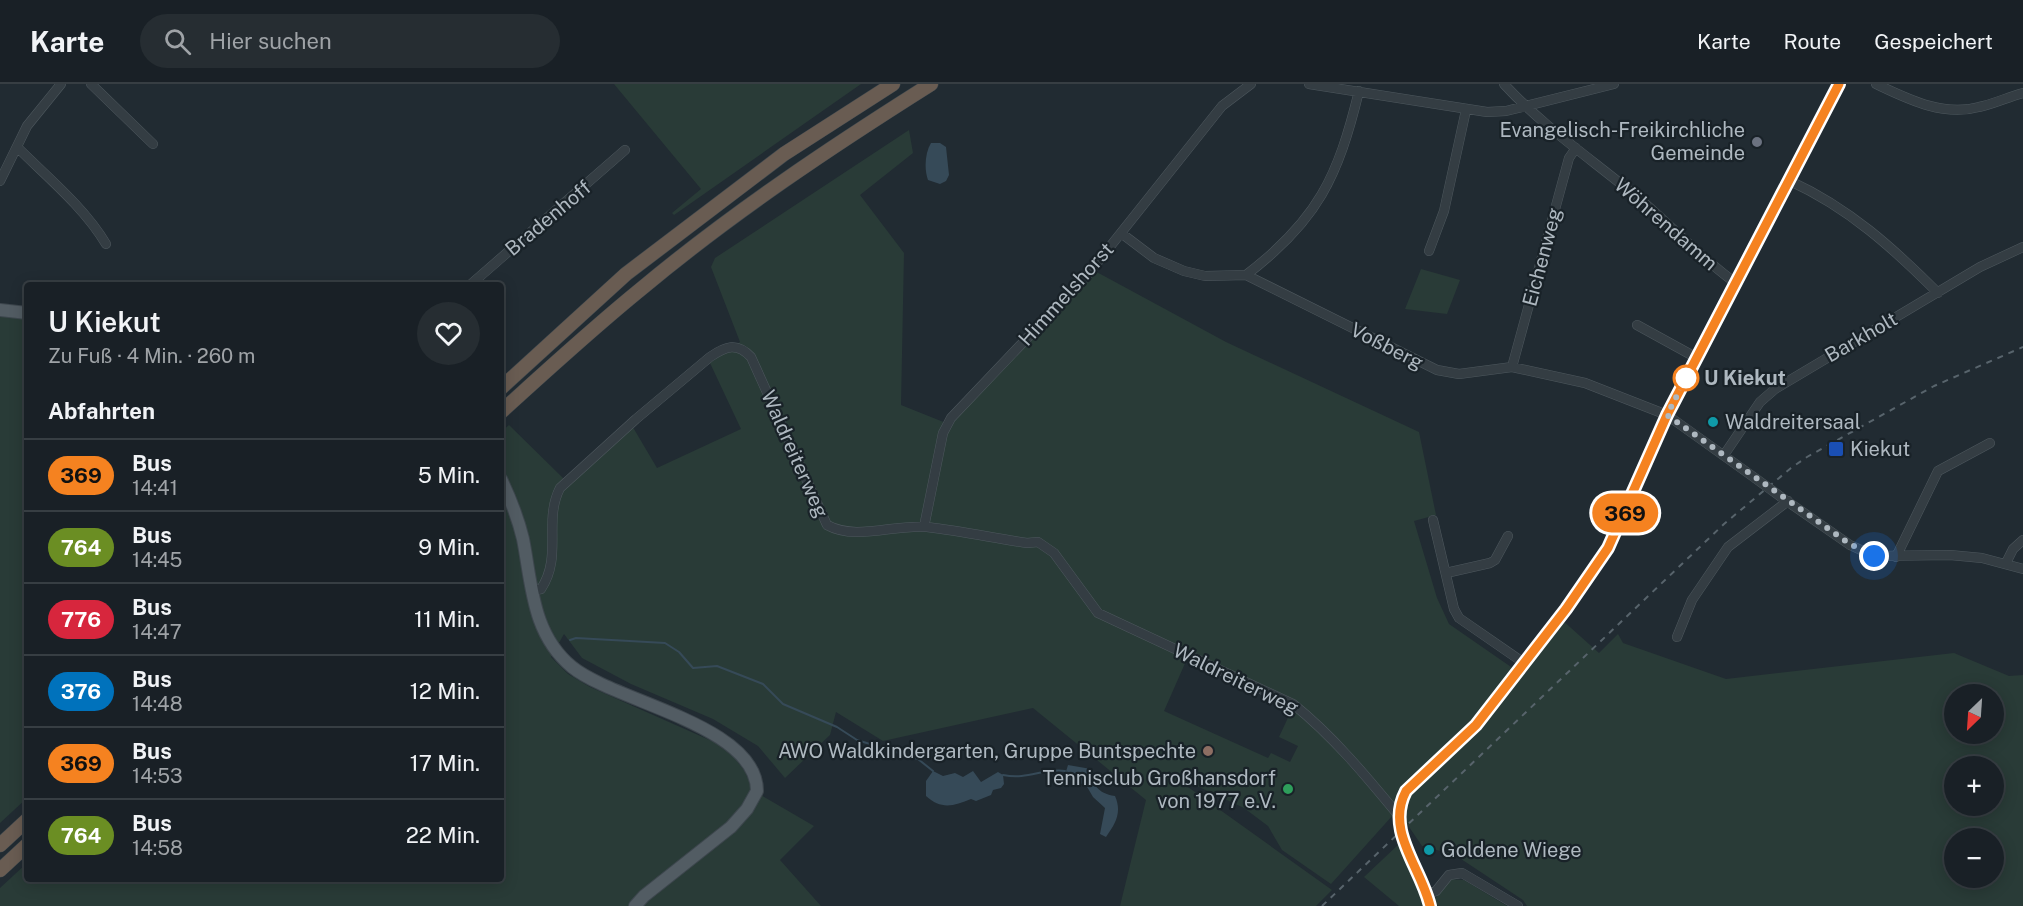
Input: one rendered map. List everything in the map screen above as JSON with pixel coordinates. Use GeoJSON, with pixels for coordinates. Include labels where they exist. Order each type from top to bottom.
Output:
{"type":"FeatureCollection","features":[{"type":"Feature","properties":{"kind":"highway"},"geometry":{"type":"LineString","coordinates":[[504,385],[626,274],[784,154],[893,84]]}},
{"type":"Feature","properties":{"kind":"highway"},"geometry":{"type":"LineString","coordinates":[[504,409],[641,289],[717,229],[795,172],[931,84]]}},
{"type":"Feature","properties":{"kind":"highway"},"geometry":{"type":"LineString","coordinates":[[0,845],[24,823]]}},
{"type":"Feature","properties":{"kind":"highway"},"geometry":{"type":"LineString","coordinates":[[0,870],[24,848]]}},
{"type":"Feature","properties":{"kind":"main road"},"geometry":{"type":"LineString","coordinates":[[0,310],[24,313]]}},
{"type":"Feature","properties":{"kind":"main road"},"geometry":{"type":"LineString","coordinates":[[504,487],[522,537],[539,623],[560,655],[570,666],[604,686],[707,729],[737,751],[754,775],[757,791],[738,819],[635,906]]}},
{"type":"Feature","properties":{"kind":"street"},"geometry":{"type":"LineString","coordinates":[[0,181],[27,126],[62,84]]}},
{"type":"Feature","properties":{"kind":"street"},"geometry":{"type":"LineString","coordinates":[[91,84],[153,144]]}},
{"type":"Feature","properties":{"kind":"street","name":"Himmelshorst"},"geometry":{"type":"LineString","coordinates":[[924,527],[943,433],[951,418],[1069,295],[1222,106],[1251,84]]}},
{"type":"Feature","properties":{"kind":"street"},"geometry":{"type":"LineString","coordinates":[[1309,84],[1487,112],[1525,107],[1614,84]]}},
{"type":"Feature","properties":{"kind":"street","name":"Wöhrendamm"},"geometry":{"type":"LineString","coordinates":[[1399,816],[1399,804],[1406,791],[1476,725],[1566,609],[1608,548],[1667,415],[1737,284],[1691,247],[1651,208],[1525,107],[1504,84]]}},
{"type":"Feature","properties":{"kind":"street"},"geometry":{"type":"LineString","coordinates":[[1737,284],[1839,84]]}},
{"type":"Feature","properties":{"kind":"street"},"geometry":{"type":"LineString","coordinates":[[1876,84],[1922,104],[1949,110],[1979,107],[2023,93]]}},
{"type":"Feature","properties":{"kind":"street"},"geometry":{"type":"LineString","coordinates":[[1246,275],[1286,241],[1321,198],[1342,155],[1359,91]]}},
{"type":"Feature","properties":{"kind":"street"},"geometry":{"type":"LineString","coordinates":[[1430,251],[1444,212],[1466,110]]}},
{"type":"Feature","properties":{"kind":"street"},"geometry":{"type":"LineString","coordinates":[[17,147],[68,197],[98,231],[106,244]]}},
{"type":"Feature","properties":{"kind":"street","name":"Eichenweg"},"geometry":{"type":"LineString","coordinates":[[1512,367],[1569,158],[1576,148]]}},
{"type":"Feature","properties":{"kind":"street","name":"Bradenhoff"},"geometry":{"type":"LineString","coordinates":[[474,282],[603,172],[625,150]]}},
{"type":"Feature","properties":{"kind":"street"},"geometry":{"type":"LineString","coordinates":[[1790,181],[1828,200],[1875,233],[1938,293]]}},
{"type":"Feature","properties":{"kind":"street","name":"Voßberg"},"geometry":{"type":"LineString","coordinates":[[1121,233],[1154,258],[1184,271],[1205,276],[1246,275],[1437,370],[1459,374],[1512,367],[1585,383],[1667,415],[1861,552],[1874,556],[1896,557],[1950,555],[2006,563],[2023,569]]}},
{"type":"Feature","properties":{"kind":"street","name":"Barkholt"},"geometry":{"type":"LineString","coordinates":[[1724,455],[1767,395],[1805,370],[1980,267],[2023,247]]}},
{"type":"Feature","properties":{"kind":"street"},"geometry":{"type":"LineString","coordinates":[[1637,325],[1697,358]]}},
{"type":"Feature","properties":{"kind":"street","name":"Waldreiterweg"},"geometry":{"type":"LineString","coordinates":[[531,591],[541,589],[552,569],[554,502],[561,488],[636,419],[702,364],[723,348],[733,346],[744,349],[751,357],[827,525],[838,531],[852,533],[883,528],[924,527],[1027,543],[1038,542],[1054,553],[1098,613],[1293,704],[1316,722],[1356,764],[1399,816]]}},
{"type":"Feature","properties":{"kind":"street"},"geometry":{"type":"LineString","coordinates":[[1896,557],[1938,471],[1990,443]]}},
{"type":"Feature","properties":{"kind":"street"},"geometry":{"type":"LineString","coordinates":[[1677,637],[1692,600],[1728,547],[1785,499]]}},
{"type":"Feature","properties":{"kind":"street"},"geometry":{"type":"LineString","coordinates":[[1433,520],[1454,609],[1459,618],[1467,626],[1524,663]]}},
{"type":"Feature","properties":{"kind":"street"},"geometry":{"type":"LineString","coordinates":[[1446,573],[1490,563],[1495,560],[1509,536]]}},
{"type":"Feature","properties":{"kind":"street"},"geometry":{"type":"LineString","coordinates":[[2006,563],[2013,549],[2023,540]]}},
{"type":"Feature","properties":{"kind":"street"},"geometry":{"type":"LineString","coordinates":[[1399,816],[1398,825],[1402,837],[1430,906]]}},
{"type":"Feature","properties":{"kind":"street"},"geometry":{"type":"LineString","coordinates":[[1427,894],[1436,891],[1449,875],[1462,873],[1518,906]]}},
{"type":"Feature","properties":{"kind":"green space"},"geometry":{"type":"Polygon","coordinates":[[[614,84],[861,84],[674,215],[672,213],[701,189],[614,84]]]}},
{"type":"Feature","properties":{"kind":"green space"},"geometry":{"type":"Polygon","coordinates":[[[909,130],[913,153],[860,195],[904,253],[901,405],[946,423],[1093,270],[1226,342],[1419,432],[1436,515],[1414,521],[1437,598],[1449,624],[1514,669],[1561,619],[1599,653],[1618,634],[1623,643],[1726,679],[1954,653],[2009,676],[2023,675],[2023,906],[1527,906],[1523,900],[1455,855],[1422,846],[1399,812],[1318,720],[1190,652],[1164,711],[1268,758],[1271,753],[1290,762],[1298,746],[1279,737],[1293,707],[1319,730],[1393,815],[1331,884],[1282,850],[1268,826],[1244,808],[1167,772],[1332,890],[1316,906],[1120,906],[1146,800],[1033,708],[883,741],[836,712],[830,735],[785,778],[758,746],[713,719],[631,684],[582,658],[564,634],[551,657],[568,674],[590,687],[714,742],[733,756],[744,770],[754,791],[814,826],[780,860],[821,906],[0,906],[0,888],[24,866],[24,882],[504,882],[504,429],[509,425],[564,479],[631,424],[657,468],[741,429],[710,363],[740,342],[711,267],[715,258],[909,130]]]}},
{"type":"Feature","properties":{"kind":"green space"},"geometry":{"type":"Polygon","coordinates":[[[1421,269],[1460,280],[1447,314],[1405,309],[1421,269]]]}},
{"type":"Feature","properties":{"kind":"green space"},"geometry":{"type":"Polygon","coordinates":[[[0,315],[24,319],[24,801],[0,823],[0,315]]]}},
{"type":"Feature","properties":{"kind":"green space"},"geometry":{"type":"Polygon","coordinates":[[[1400,843],[1424,906],[1399,906],[1364,877],[1400,843]]]}},
{"type":"Feature","properties":{"kind":"green space"},"geometry":{"type":"Polygon","coordinates":[[[1449,879],[1464,880],[1507,906],[1436,906],[1434,900],[1449,879]]]}},
{"type":"Feature","properties":{"kind":"water"},"geometry":{"type":"Polygon","coordinates":[[[931,143],[940,143],[946,147],[949,175],[946,181],[940,184],[928,180],[927,176],[926,156],[931,143]]]}},
{"type":"Feature","properties":{"kind":"water"},"geometry":{"type":"Polygon","coordinates":[[[1068,765],[1091,769],[1097,787],[1104,793],[1115,796],[1118,807],[1117,817],[1106,837],[1100,834],[1105,808],[1093,797],[1086,785],[1064,778],[1068,765]]]}},
{"type":"Feature","properties":{"kind":"water"},"geometry":{"type":"Polygon","coordinates":[[[933,771],[943,776],[955,773],[963,777],[973,771],[981,782],[998,772],[1003,775],[1004,784],[1001,788],[993,790],[991,795],[976,801],[971,799],[953,805],[942,805],[926,796],[926,781],[933,771]]]}},
{"type":"Feature","properties":{"kind":"waterway"},"geometry":{"type":"LineString","coordinates":[[570,640],[576,638],[665,643],[679,652],[693,668],[717,666],[763,684],[783,704],[837,727],[857,740],[918,759],[933,771]]}},
{"type":"Feature","properties":{"kind":"waterway"},"geometry":{"type":"LineString","coordinates":[[1003,775],[1020,776],[1065,771]]}},
{"type":"Feature","properties":{"kind":"railway"},"geometry":{"type":"LineString","coordinates":[[1322,906],[1724,524],[1791,468],[1934,386],[2023,347]]}},
{"type":"Feature","properties":{"kind":"bus line","name":"369"},"geometry":{"type":"LineString","coordinates":[[1430,906],[1398,825],[1399,804],[1406,791],[1476,725],[1566,609],[1608,548],[1667,415],[1839,84]]}},
{"type":"Feature","properties":{"kind":"place","name":"Evangelisch-Freikirchliche Gemeinde"},"geometry":{"type":"Point","coordinates":[1757,142]}},
{"type":"Feature","properties":{"kind":"place","name":"U Kiekut"},"geometry":{"type":"Point","coordinates":[1686,378]}},
{"type":"Feature","properties":{"kind":"place","name":"Waldreitersaal"},"geometry":{"type":"Point","coordinates":[1713,422]}},
{"type":"Feature","properties":{"kind":"place","name":"Kiekut"},"geometry":{"type":"Point","coordinates":[1836,449]}},
{"type":"Feature","properties":{"kind":"place","name":"AWO Waldkindergarten, Gruppe Buntspechte"},"geometry":{"type":"Point","coordinates":[1208,751]}},
{"type":"Feature","properties":{"kind":"place","name":"Tennisclub Großhansdorf von 1977 e.V."},"geometry":{"type":"Point","coordinates":[1288,789]}},
{"type":"Feature","properties":{"kind":"place","name":"Goldene Wiege"},"geometry":{"type":"Point","coordinates":[1429,850]}},
{"type":"Feature","properties":{"kind":"route"},"geometry":{"type":"LineString","coordinates":[[1686,378],[1667,415],[1861,552],[1874,556]]}}]}
